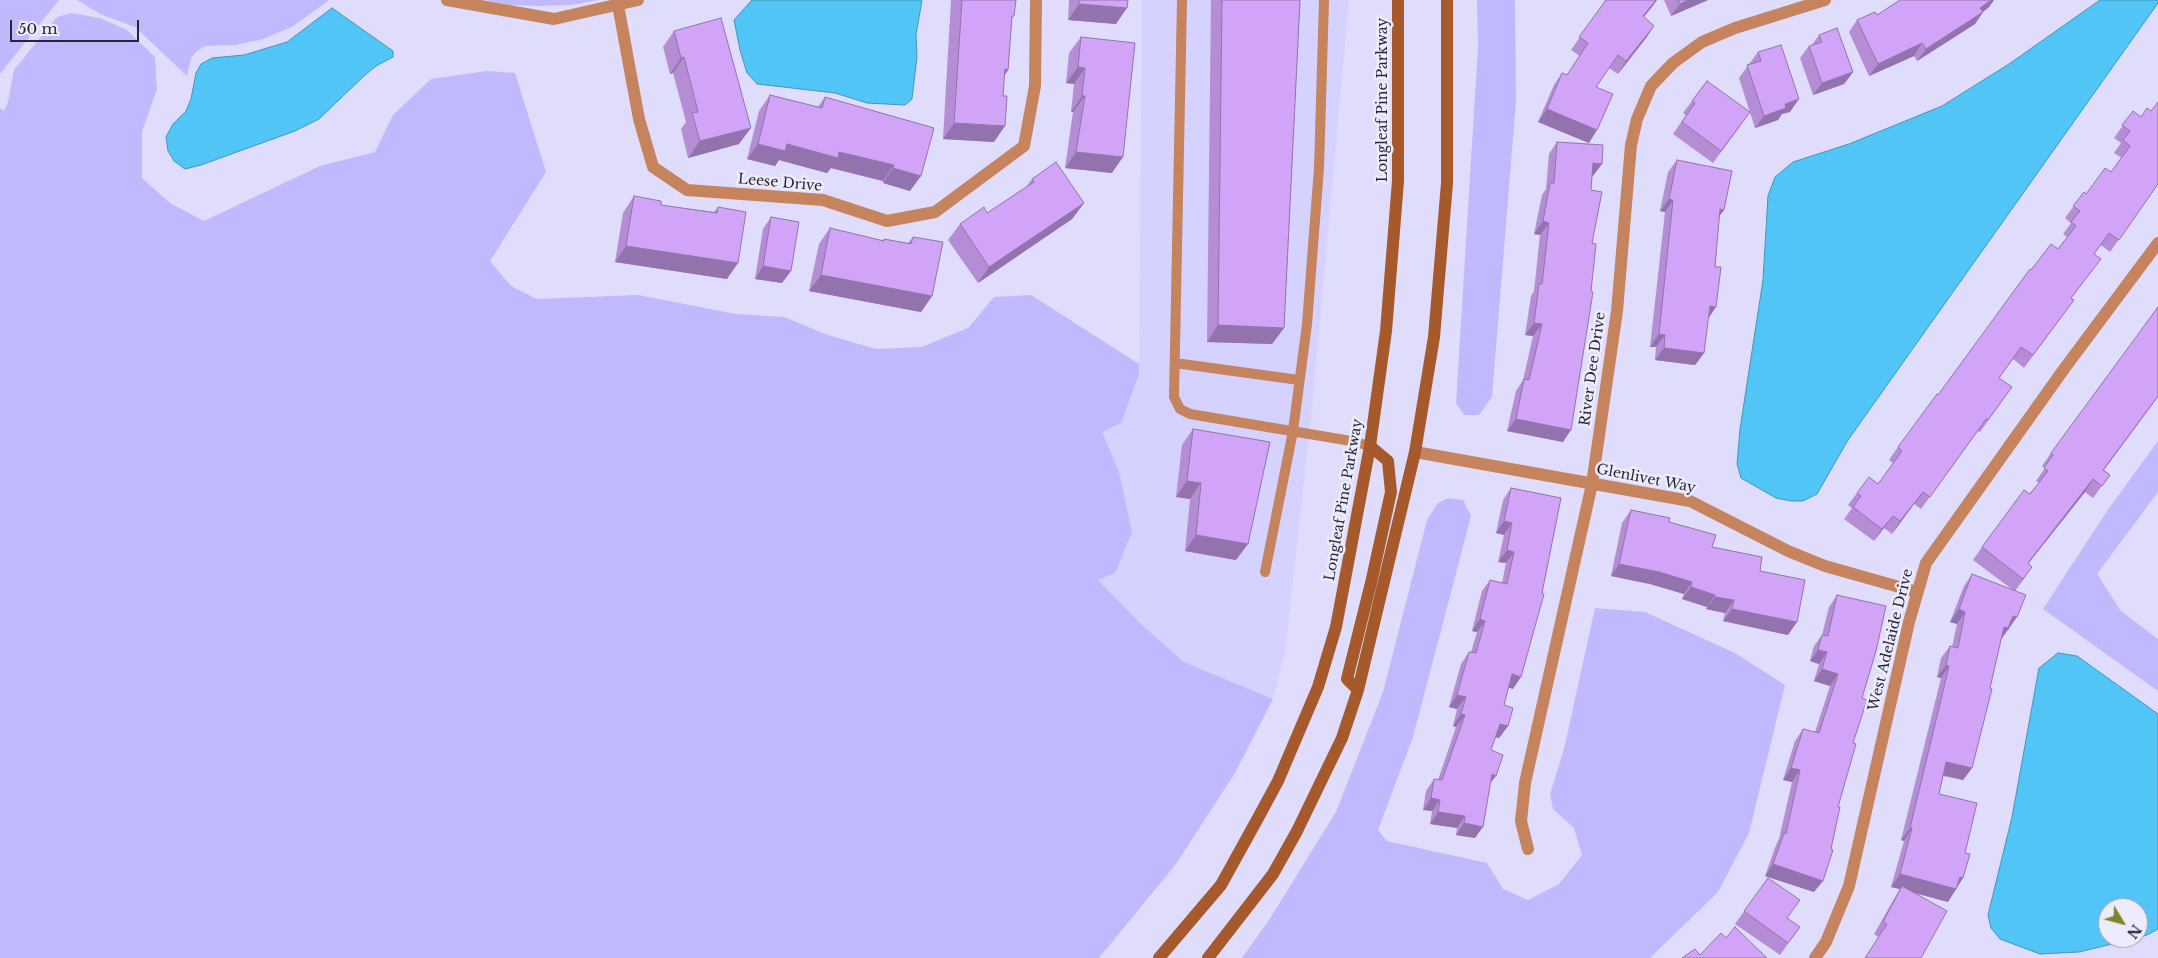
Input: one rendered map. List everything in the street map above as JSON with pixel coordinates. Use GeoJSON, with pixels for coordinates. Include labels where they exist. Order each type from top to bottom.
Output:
{"type":"FeatureCollection","features":[{"type":"Feature","properties":{"kind":"main road","name":"Longleaf Pine Parkway"},"geometry":{"type":"LineString","coordinates":[[1159,958],[1221,885],[1278,781],[1318,687],[1336,627],[1370,446],[1386,331],[1398,181],[1398,0]]}},
{"type":"Feature","properties":{"kind":"main road"},"geometry":{"type":"LineString","coordinates":[[1208,958],[1273,874],[1297,831],[1338,746],[1358,690],[1415,452],[1434,337],[1447,183],[1447,0]]}},
{"type":"Feature","properties":{"kind":"main road"},"geometry":{"type":"LineString","coordinates":[[1358,690],[1347,679],[1391,492],[1388,461],[1370,446]]}},
{"type":"Feature","properties":{"kind":"street"},"geometry":{"type":"LineString","coordinates":[[447,0],[554,19],[638,0]]}},
{"type":"Feature","properties":{"kind":"street","name":"Leese Drive"},"geometry":{"type":"LineString","coordinates":[[618,5],[639,119],[653,167],[688,190],[823,200],[887,221],[935,212],[1024,146],[1035,86],[1036,0]]}},
{"type":"Feature","properties":{"kind":"street","name":"River Dee Drive"},"geometry":{"type":"LineString","coordinates":[[1528,849],[1521,821],[1525,783],[1592,484],[1617,311],[1631,145],[1637,119],[1651,86],[1673,62],[1702,42],[1735,28],[1825,0]]}},
{"type":"Feature","properties":{"kind":"street","name":"West Adelaide Drive"},"geometry":{"type":"LineString","coordinates":[[1815,958],[1826,942],[1849,886],[1917,592],[1926,563],[2064,369],[2158,243]]}},
{"type":"Feature","properties":{"kind":"street","name":"Glenlivet Way"},"geometry":{"type":"LineString","coordinates":[[1415,452],[1690,500],[1788,551],[1810,560],[1917,592]]}},
{"type":"Feature","properties":{"kind":"lane"},"geometry":{"type":"LineString","coordinates":[[1182,0],[1174,397],[1180,409],[1190,414],[1351,441],[1370,446]]}},
{"type":"Feature","properties":{"kind":"lane"},"geometry":{"type":"LineString","coordinates":[[1265,572],[1293,431],[1310,297],[1317,197],[1324,0]]}},
{"type":"Feature","properties":{"kind":"lane"},"geometry":{"type":"LineString","coordinates":[[1175,363],[1300,380]]}},
{"type":"Feature","properties":{"kind":"shaded area"},"geometry":{"type":"Polygon","coordinates":[[[0,0],[59,0],[0,74],[0,0]]]}},
{"type":"Feature","properties":{"kind":"shaded area"},"geometry":{"type":"Polygon","coordinates":[[[77,0],[329,0],[292,27],[263,39],[236,45],[205,46],[191,58],[187,76],[135,27],[100,14],[77,0]]]}},
{"type":"Feature","properties":{"kind":"shaded area"},"geometry":{"type":"Polygon","coordinates":[[[485,0],[599,0],[571,5],[539,6],[510,5],[485,0]]]}},
{"type":"Feature","properties":{"kind":"shaded area"},"geometry":{"type":"Polygon","coordinates":[[[1142,0],[1349,0],[1313,398],[1285,654],[1273,699],[1184,662],[1143,626],[1098,580],[1115,573],[1102,432],[1139,374],[1142,0]]]}},
{"type":"Feature","properties":{"kind":"shaded area"},"geometry":{"type":"Polygon","coordinates":[[[1477,0],[1515,0],[1516,101],[1492,397],[1479,415],[1464,415],[1456,403],[1478,47],[1477,0]]]}},
{"type":"Feature","properties":{"kind":"shaded area"},"geometry":{"type":"Polygon","coordinates":[[[71,13],[100,18],[127,30],[155,57],[157,89],[142,132],[142,178],[170,203],[204,221],[320,166],[375,152],[393,115],[431,79],[487,71],[515,73],[546,172],[490,261],[511,286],[537,299],[638,295],[736,314],[784,317],[828,335],[876,349],[921,347],[968,328],[994,297],[1031,295],[1139,364],[1139,374],[1121,423],[1102,432],[1119,472],[1132,532],[1115,573],[1098,580],[1143,626],[1184,662],[1273,699],[1235,773],[1176,864],[1099,958],[0,958],[0,108],[4,111],[8,102],[14,70],[57,17],[71,13]]]}},
{"type":"Feature","properties":{"kind":"shaded area"},"geometry":{"type":"Polygon","coordinates":[[[2158,441],[2158,492],[2097,574],[2121,611],[2158,639],[2158,691],[2043,609],[2107,511],[2158,441]]]}},
{"type":"Feature","properties":{"kind":"shaded area"},"geometry":{"type":"Polygon","coordinates":[[[1449,498],[1463,500],[1471,516],[1413,737],[1378,830],[1387,841],[1487,863],[1503,889],[1528,900],[1559,884],[1582,855],[1574,828],[1553,809],[1550,794],[1564,749],[1595,608],[1645,612],[1735,653],[1785,685],[1749,833],[1718,892],[1650,958],[1242,958],[1269,920],[1336,812],[1383,692],[1427,520],[1438,503],[1449,498]]]}},
{"type":"Feature","properties":{"kind":"water"},"geometry":{"type":"Polygon","coordinates":[[[752,0],[922,0],[916,35],[917,57],[912,99],[905,105],[867,103],[835,93],[757,84],[747,73],[734,20],[752,0]]]}},
{"type":"Feature","properties":{"kind":"water"},"geometry":{"type":"Polygon","coordinates":[[[2100,0],[2158,0],[2158,3],[1848,440],[1817,494],[1803,501],[1776,498],[1741,478],[1737,464],[1740,429],[1763,280],[1768,196],[1775,177],[1793,162],[1849,144],[1942,106],[2009,64],[2100,0]]]}},
{"type":"Feature","properties":{"kind":"water"},"geometry":{"type":"Polygon","coordinates":[[[332,8],[393,51],[393,57],[376,66],[364,76],[319,119],[295,131],[185,169],[174,161],[168,151],[166,137],[173,124],[186,111],[191,99],[196,73],[201,64],[212,58],[244,55],[287,42],[332,8]]]}},
{"type":"Feature","properties":{"kind":"water"},"geometry":{"type":"Polygon","coordinates":[[[2058,653],[2077,656],[2158,714],[2158,929],[2148,934],[2148,898],[2098,898],[2098,947],[2079,952],[2040,954],[2000,939],[1991,928],[1988,915],[2012,817],[2039,668],[2058,653]]]}},
{"type":"Feature","properties":{"kind":"building"},"geometry":{"type":"Polygon","coordinates":[[[962,0],[1016,0],[1014,16],[1012,16],[1008,70],[1005,69],[1003,96],[1007,96],[1005,126],[954,123],[962,0]]]}},
{"type":"Feature","properties":{"kind":"building"},"geometry":{"type":"Polygon","coordinates":[[[1079,0],[1128,0],[1127,8],[1079,4],[1079,0]]]}},
{"type":"Feature","properties":{"kind":"building"},"geometry":{"type":"Polygon","coordinates":[[[1222,0],[1300,0],[1284,328],[1218,325],[1222,0]]]}},
{"type":"Feature","properties":{"kind":"building"},"geometry":{"type":"Polygon","coordinates":[[[1606,0],[1656,0],[1643,16],[1654,26],[1626,61],[1618,55],[1596,87],[1613,94],[1597,130],[1547,109],[1562,73],[1567,75],[1588,43],[1579,37],[1606,0]]]}},
{"type":"Feature","properties":{"kind":"building"},"geometry":{"type":"Polygon","coordinates":[[[1678,0],[1688,0],[1680,4],[1678,0]]]}},
{"type":"Feature","properties":{"kind":"building"},"geometry":{"type":"Polygon","coordinates":[[[1900,0],[1991,0],[1980,8],[1983,12],[1926,49],[1922,43],[1878,64],[1857,20],[1875,12],[1877,15],[1900,0]]]}},
{"type":"Feature","properties":{"kind":"building"},"geometry":{"type":"Polygon","coordinates":[[[721,18],[751,128],[700,141],[692,113],[698,112],[684,57],[681,58],[674,31],[721,18]]]}},
{"type":"Feature","properties":{"kind":"building"},"geometry":{"type":"Polygon","coordinates":[[[1837,28],[1853,72],[1822,83],[1809,46],[1822,42],[1819,35],[1837,28]]]}},
{"type":"Feature","properties":{"kind":"building"},"geometry":{"type":"Polygon","coordinates":[[[1081,37],[1135,43],[1123,157],[1076,152],[1085,96],[1082,96],[1085,68],[1078,67],[1081,37]]]}},
{"type":"Feature","properties":{"kind":"building"},"geometry":{"type":"Polygon","coordinates":[[[1781,45],[1799,99],[1785,104],[1786,108],[1764,116],[1747,65],[1761,61],[1758,52],[1781,45]]]}},
{"type":"Feature","properties":{"kind":"building"},"geometry":{"type":"Polygon","coordinates":[[[1707,81],[1750,112],[1721,151],[1682,122],[1695,103],[1692,101],[1707,81]]]}},
{"type":"Feature","properties":{"kind":"building"},"geometry":{"type":"Polygon","coordinates":[[[770,95],[822,108],[825,97],[934,128],[921,176],[893,168],[894,165],[839,152],[838,158],[787,144],[785,151],[758,144],[770,95]]]}},
{"type":"Feature","properties":{"kind":"building"},"geometry":{"type":"Polygon","coordinates":[[[2158,102],[2158,184],[2119,240],[2109,233],[2094,254],[2101,259],[2071,298],[2074,300],[2033,355],[2021,347],[1999,378],[2012,387],[1988,420],[1986,419],[1930,497],[1923,492],[1900,521],[1893,516],[1882,529],[1853,507],[1861,496],[1857,493],[1869,477],[1878,484],[1902,451],[1898,447],[2030,269],[2051,244],[2058,249],[2076,226],[2071,222],[2080,211],[2073,206],[2084,192],[2086,194],[2105,168],[2111,172],[2130,146],[2123,140],[2130,131],[2122,125],[2133,111],[2141,117],[2147,108],[2151,111],[2158,102]]]}},
{"type":"Feature","properties":{"kind":"building"},"geometry":{"type":"Polygon","coordinates":[[[1557,142],[1603,145],[1602,164],[1593,163],[1591,190],[1602,192],[1592,243],[1596,244],[1591,291],[1593,292],[1571,430],[1516,419],[1524,379],[1529,380],[1542,324],[1534,323],[1539,284],[1542,284],[1549,223],[1543,221],[1550,183],[1554,183],[1557,142]]]}},
{"type":"Feature","properties":{"kind":"building"},"geometry":{"type":"Polygon","coordinates":[[[1677,160],[1732,171],[1724,210],[1720,209],[1715,267],[1721,267],[1716,307],[1710,306],[1704,353],[1664,348],[1665,335],[1659,334],[1673,200],[1669,199],[1677,160]]]}},
{"type":"Feature","properties":{"kind":"building"},"geometry":{"type":"Polygon","coordinates":[[[1056,162],[1084,203],[989,267],[960,224],[984,207],[987,213],[1034,182],[1032,179],[1056,162]]]}},
{"type":"Feature","properties":{"kind":"building"},"geometry":{"type":"Polygon","coordinates":[[[634,196],[661,201],[661,205],[717,213],[718,207],[746,212],[738,263],[626,246],[634,196]]]}},
{"type":"Feature","properties":{"kind":"building"},"geometry":{"type":"Polygon","coordinates":[[[771,217],[799,222],[791,271],[763,266],[771,217]]]}},
{"type":"Feature","properties":{"kind":"building"},"geometry":{"type":"Polygon","coordinates":[[[830,228],[884,241],[884,239],[911,244],[913,237],[943,242],[932,296],[821,275],[830,228]]]}},
{"type":"Feature","properties":{"kind":"building"},"geometry":{"type":"Polygon","coordinates":[[[2158,307],[2158,396],[2103,470],[2110,475],[2102,486],[2093,479],[2028,563],[2032,567],[2023,579],[1982,547],[2024,490],[2030,494],[2048,471],[2044,468],[2053,455],[2051,453],[2158,307]]]}},
{"type":"Feature","properties":{"kind":"building"},"geometry":{"type":"Polygon","coordinates":[[[1193,429],[1270,442],[1248,544],[1196,535],[1201,483],[1187,481],[1193,429]]]}},
{"type":"Feature","properties":{"kind":"building"},"geometry":{"type":"Polygon","coordinates":[[[1511,488],[1561,498],[1542,593],[1544,594],[1521,677],[1512,674],[1504,705],[1513,708],[1508,726],[1500,724],[1491,750],[1503,755],[1496,776],[1492,774],[1483,827],[1464,823],[1465,816],[1438,812],[1440,800],[1431,798],[1434,779],[1442,780],[1465,715],[1461,714],[1466,697],[1457,695],[1469,652],[1476,653],[1485,621],[1480,619],[1490,580],[1507,584],[1514,552],[1507,550],[1512,523],[1504,521],[1511,488]]]}},
{"type":"Feature","properties":{"kind":"building"},"geometry":{"type":"Polygon","coordinates":[[[1631,510],[1670,518],[1669,522],[1716,535],[1712,547],[1762,557],[1760,571],[1805,580],[1797,622],[1732,609],[1734,600],[1715,597],[1715,595],[1691,587],[1692,582],[1659,572],[1619,564],[1631,510]]]}},
{"type":"Feature","properties":{"kind":"building"},"geometry":{"type":"Polygon","coordinates":[[[1972,574],[2026,595],[2017,617],[2013,616],[2008,628],[2004,627],[1990,688],[1992,689],[1972,768],[1946,762],[1939,794],[1977,803],[1965,853],[1970,854],[1963,878],[1960,877],[1956,889],[1900,874],[1949,666],[1946,665],[1950,646],[1958,648],[1965,612],[1959,609],[1972,574]]]}},
{"type":"Feature","properties":{"kind":"building"},"geometry":{"type":"Polygon","coordinates":[[[1837,595],[1886,606],[1876,651],[1862,698],[1867,700],[1853,743],[1856,744],[1838,807],[1840,807],[1831,849],[1833,850],[1823,881],[1773,864],[1784,833],[1786,834],[1800,770],[1791,768],[1803,729],[1819,733],[1838,674],[1822,669],[1827,652],[1818,650],[1822,635],[1828,636],[1837,595]]]}},
{"type":"Feature","properties":{"kind":"building"},"geometry":{"type":"Polygon","coordinates":[[[1768,878],[1800,900],[1787,918],[1800,927],[1788,943],[1744,911],[1768,878]]]}},
{"type":"Feature","properties":{"kind":"building"},"geometry":{"type":"Polygon","coordinates":[[[1902,886],[1947,911],[1921,958],[1865,958],[1887,924],[1883,922],[1902,886]]]}},
{"type":"Feature","properties":{"kind":"building"},"geometry":{"type":"Polygon","coordinates":[[[1735,927],[1767,958],[1682,958],[1695,949],[1700,955],[1721,933],[1726,938],[1735,927]]]}}]}
